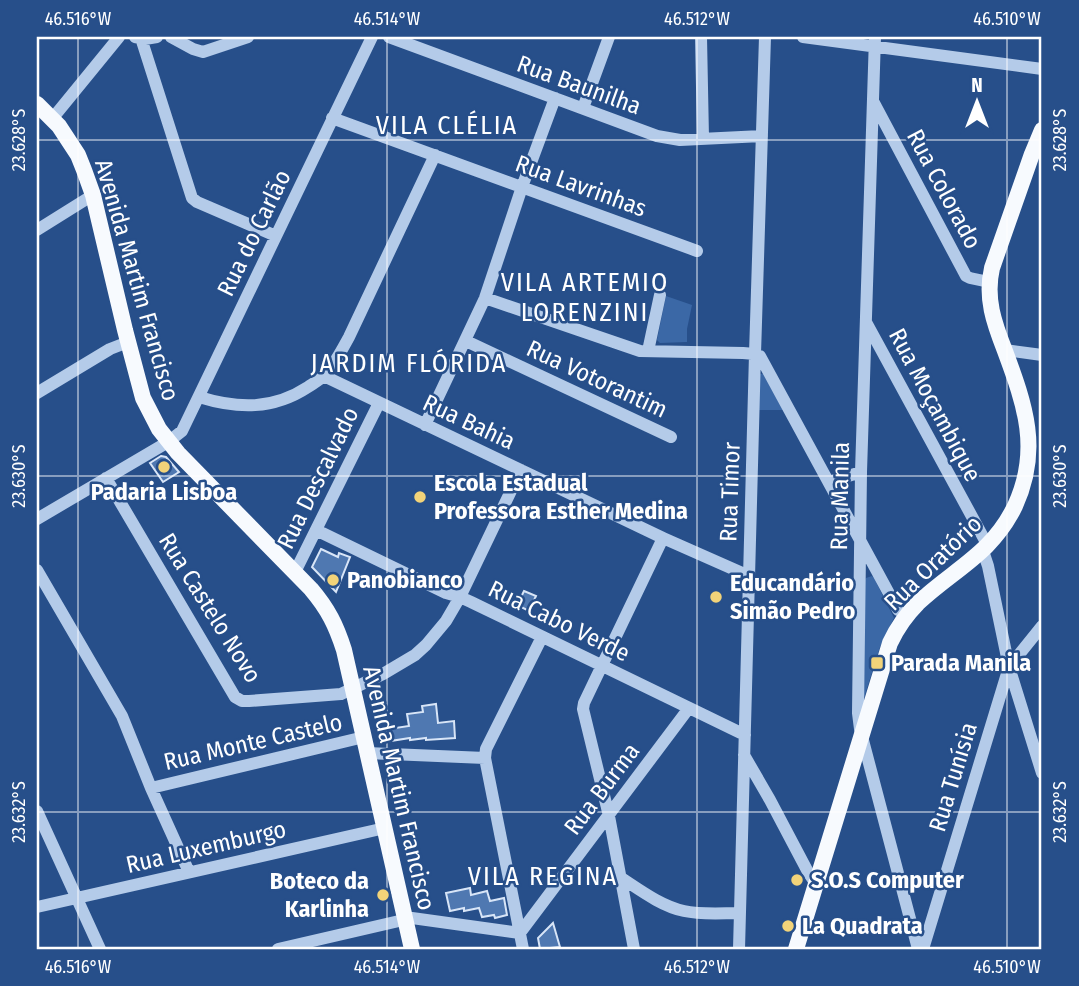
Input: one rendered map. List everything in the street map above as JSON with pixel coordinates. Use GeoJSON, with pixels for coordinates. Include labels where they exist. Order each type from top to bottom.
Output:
{"type":"FeatureCollection","features":[{"type":"Feature","properties":{"kind":"main road","name":"Avenida Martim Francisco"},"geometry":{"type":"LineString","coordinates":[[37,104],[64,133],[78,155],[93,195],[128,342],[147,407],[177,453],[312,589],[334,620],[344,650],[412,949]]}},
{"type":"Feature","properties":{"kind":"main road","name":"Rua Oratório"},"geometry":{"type":"LineString","coordinates":[[796,949],[886,653],[901,623],[919,602],[985,549],[1004,525],[1020,493],[1028,460],[1027,415],[994,321],[989,282],[1042,131]]}},
{"type":"Feature","properties":{"kind":"street"},"geometry":{"type":"LineString","coordinates":[[52,119],[119,37]]}},
{"type":"Feature","properties":{"kind":"street"},"geometry":{"type":"LineString","coordinates":[[157,37],[138,38],[192,198],[276,236]]}},
{"type":"Feature","properties":{"kind":"street"},"geometry":{"type":"LineString","coordinates":[[171,37],[203,52],[248,37]]}},
{"type":"Feature","properties":{"kind":"street","name":"Rua do Carlão"},"geometry":{"type":"LineString","coordinates":[[168,442],[182,431],[372,37]]}},
{"type":"Feature","properties":{"kind":"street","name":"Rua Baunilha"},"geometry":{"type":"LineString","coordinates":[[389,37],[668,138],[680,140],[762,136]]}},
{"type":"Feature","properties":{"kind":"street"},"geometry":{"type":"LineString","coordinates":[[583,108],[609,37]]}},
{"type":"Feature","properties":{"kind":"street"},"geometry":{"type":"LineString","coordinates":[[701,37],[703,138]]}},
{"type":"Feature","properties":{"kind":"street","name":"Rua Timor"},"geometry":{"type":"LineString","coordinates":[[739,949],[765,37]]}},
{"type":"Feature","properties":{"kind":"street"},"geometry":{"type":"LineString","coordinates":[[803,37],[874,42],[1042,69]]}},
{"type":"Feature","properties":{"kind":"street","name":"Rua Manila"},"geometry":{"type":"LineString","coordinates":[[874,42],[861,472],[858,713],[918,949]]}},
{"type":"Feature","properties":{"kind":"street"},"geometry":{"type":"LineString","coordinates":[[425,425],[485,298],[555,98]]}},
{"type":"Feature","properties":{"kind":"street","name":"Rua Colorado"},"geometry":{"type":"LineString","coordinates":[[873,101],[967,276],[989,282]]}},
{"type":"Feature","properties":{"kind":"street","name":"Rua Lavrinhas"},"geometry":{"type":"LineString","coordinates":[[332,118],[697,251]]}},
{"type":"Feature","properties":{"kind":"street"},"geometry":{"type":"LineString","coordinates":[[199,397],[231,405],[267,404],[300,392],[324,376],[349,337],[435,155]]}},
{"type":"Feature","properties":{"kind":"street"},"geometry":{"type":"LineString","coordinates":[[37,230],[93,195]]}},
{"type":"Feature","properties":{"kind":"street"},"geometry":{"type":"LineString","coordinates":[[648,351],[660,295]]}},
{"type":"Feature","properties":{"kind":"street"},"geometry":{"type":"LineString","coordinates":[[485,298],[635,350],[760,356],[898,610]]}},
{"type":"Feature","properties":{"kind":"street","name":"Rua Moçambique"},"geometry":{"type":"LineString","coordinates":[[866,320],[985,549],[1009,667],[1042,773]]}},
{"type":"Feature","properties":{"kind":"street","name":"Rua Votorantim"},"geometry":{"type":"LineString","coordinates":[[466,341],[671,437]]}},
{"type":"Feature","properties":{"kind":"street"},"geometry":{"type":"LineString","coordinates":[[37,393],[110,349],[128,342]]}},
{"type":"Feature","properties":{"kind":"street"},"geometry":{"type":"LineString","coordinates":[[1005,351],[1042,355]]}},
{"type":"Feature","properties":{"kind":"street"},"geometry":{"type":"LineString","coordinates":[[865,365],[876,361],[888,362]]}},
{"type":"Feature","properties":{"kind":"street","name":"Rua Bahia"},"geometry":{"type":"LineString","coordinates":[[324,376],[663,538],[749,576]]}},
{"type":"Feature","properties":{"kind":"street","name":"Rua Descalvado"},"geometry":{"type":"LineString","coordinates":[[295,572],[379,402]]}},
{"type":"Feature","properties":{"kind":"street"},"geometry":{"type":"LineString","coordinates":[[37,519],[168,442]]}},
{"type":"Feature","properties":{"kind":"street"},"geometry":{"type":"LineString","coordinates":[[353,689],[415,655],[441,627],[460,597],[520,470]]}},
{"type":"Feature","properties":{"kind":"street"},"geometry":{"type":"LineString","coordinates":[[829,482],[861,472]]}},
{"type":"Feature","properties":{"kind":"street","name":"Rua Castelo Novo"},"geometry":{"type":"LineString","coordinates":[[106,478],[235,697],[249,701],[341,694],[353,689]]}},
{"type":"Feature","properties":{"kind":"street","name":"Rua Cabo Verde"},"geometry":{"type":"LineString","coordinates":[[316,530],[744,735]]}},
{"type":"Feature","properties":{"kind":"street"},"geometry":{"type":"LineString","coordinates":[[634,949],[609,816],[583,715],[584,703],[663,538]]}},
{"type":"Feature","properties":{"kind":"street","name":"Rua Monte Castelo"},"geometry":{"type":"LineString","coordinates":[[37,570],[122,716],[189,872]]}},
{"type":"Feature","properties":{"kind":"street","name":"Rua Tunísia"},"geometry":{"type":"LineString","coordinates":[[923,949],[1009,667],[1042,626]]}},
{"type":"Feature","properties":{"kind":"street"},"geometry":{"type":"LineString","coordinates":[[523,949],[485,758],[488,743],[542,637]]}},
{"type":"Feature","properties":{"kind":"street","name":"Rua Burma"},"geometry":{"type":"LineString","coordinates":[[520,933],[689,708]]}},
{"type":"Feature","properties":{"kind":"street","name":"Rua Monte Castelo"},"geometry":{"type":"LineString","coordinates":[[151,788],[366,745],[485,758]]}},
{"type":"Feature","properties":{"kind":"street"},"geometry":{"type":"LineString","coordinates":[[744,754],[817,884]]}},
{"type":"Feature","properties":{"kind":"street"},"geometry":{"type":"LineString","coordinates":[[743,802],[759,796],[770,800]]}},
{"type":"Feature","properties":{"kind":"street"},"geometry":{"type":"LineString","coordinates":[[37,811],[100,949]]}},
{"type":"Feature","properties":{"kind":"street","name":"Rua Luxemburgo"},"geometry":{"type":"LineString","coordinates":[[37,907],[385,828]]}},
{"type":"Feature","properties":{"kind":"street"},"geometry":{"type":"LineString","coordinates":[[620,877],[658,901],[677,909],[740,913]]}},
{"type":"Feature","properties":{"kind":"street"},"geometry":{"type":"LineString","coordinates":[[278,949],[416,918],[520,933]]}},
{"type":"Feature","properties":{"kind":"shaded area"},"geometry":{"type":"Polygon","coordinates":[[[666,296],[692,305],[687,342],[660,343],[657,340],[666,296]]]}},
{"type":"Feature","properties":{"kind":"shaded area"},"geometry":{"type":"Polygon","coordinates":[[[760,374],[763,374],[783,410],[759,410],[760,374]]]}},
{"type":"Feature","properties":{"kind":"shaded area"},"geometry":{"type":"Polygon","coordinates":[[[872,576],[894,618],[880,647],[864,698],[865,580],[872,576]]]}},
{"type":"Feature","properties":{"kind":"building","name":"Padaria Lisboa"},"geometry":{"type":"Polygon","coordinates":[[[161,456],[166,457],[179,472],[163,482],[150,463],[161,456]]]}},
{"type":"Feature","properties":{"kind":"building","name":"Panobianco"},"geometry":{"type":"Polygon","coordinates":[[[321,549],[338,557],[339,553],[350,557],[336,592],[312,567],[321,549]]]}},
{"type":"Feature","properties":{"kind":"building"},"geometry":{"type":"Polygon","coordinates":[[[524,591],[536,596],[529,611],[517,605],[524,591]]]}},
{"type":"Feature","properties":{"kind":"building"},"geometry":{"type":"Polygon","coordinates":[[[436,704],[438,723],[454,721],[455,738],[410,738],[384,742],[382,730],[409,726],[407,714],[423,712],[422,706],[436,704]]]}},
{"type":"Feature","properties":{"kind":"building"},"geometry":{"type":"Polygon","coordinates":[[[470,888],[471,895],[487,891],[490,901],[504,898],[507,915],[482,917],[479,908],[450,911],[446,893],[470,888]]]}},
{"type":"Feature","properties":{"kind":"building"},"geometry":{"type":"Polygon","coordinates":[[[553,923],[560,947],[540,949],[538,938],[553,923]]]}},
{"type":"Feature","properties":{"kind":"place","name":"Padaria Lisboa"},"geometry":{"type":"Point","coordinates":[164,467]}},
{"type":"Feature","properties":{"kind":"place","name":"Escola Estadual Professora Esther Medina"},"geometry":{"type":"Point","coordinates":[420,497]}},
{"type":"Feature","properties":{"kind":"place","name":"Panobianco"},"geometry":{"type":"Point","coordinates":[333,580]}},
{"type":"Feature","properties":{"kind":"place","name":"Educandário Simão Pedro"},"geometry":{"type":"Point","coordinates":[716,597]}},
{"type":"Feature","properties":{"kind":"place","name":"Parada Manila"},"geometry":{"type":"Point","coordinates":[877,663]}},
{"type":"Feature","properties":{"kind":"place","name":"S.O.S Computer"},"geometry":{"type":"Point","coordinates":[797,880]}},
{"type":"Feature","properties":{"kind":"place","name":"Boteco da Karlinha"},"geometry":{"type":"Point","coordinates":[383,895]}},
{"type":"Feature","properties":{"kind":"place","name":"La Quadrata"},"geometry":{"type":"Point","coordinates":[788,926]}},
{"type":"Feature","properties":{"kind":"district","name":"VILA CLÉLIA"},"geometry":{"type":"Point","coordinates":[447,125]}},
{"type":"Feature","properties":{"kind":"district","name":"VILA ARTEMIO LORENZINI"},"geometry":{"type":"Point","coordinates":[585,297]}},
{"type":"Feature","properties":{"kind":"district","name":"JARDIM FLÓRIDA"},"geometry":{"type":"Point","coordinates":[409,363]}},
{"type":"Feature","properties":{"kind":"district","name":"VILA REGINA"},"geometry":{"type":"Point","coordinates":[543,876]}}]}
